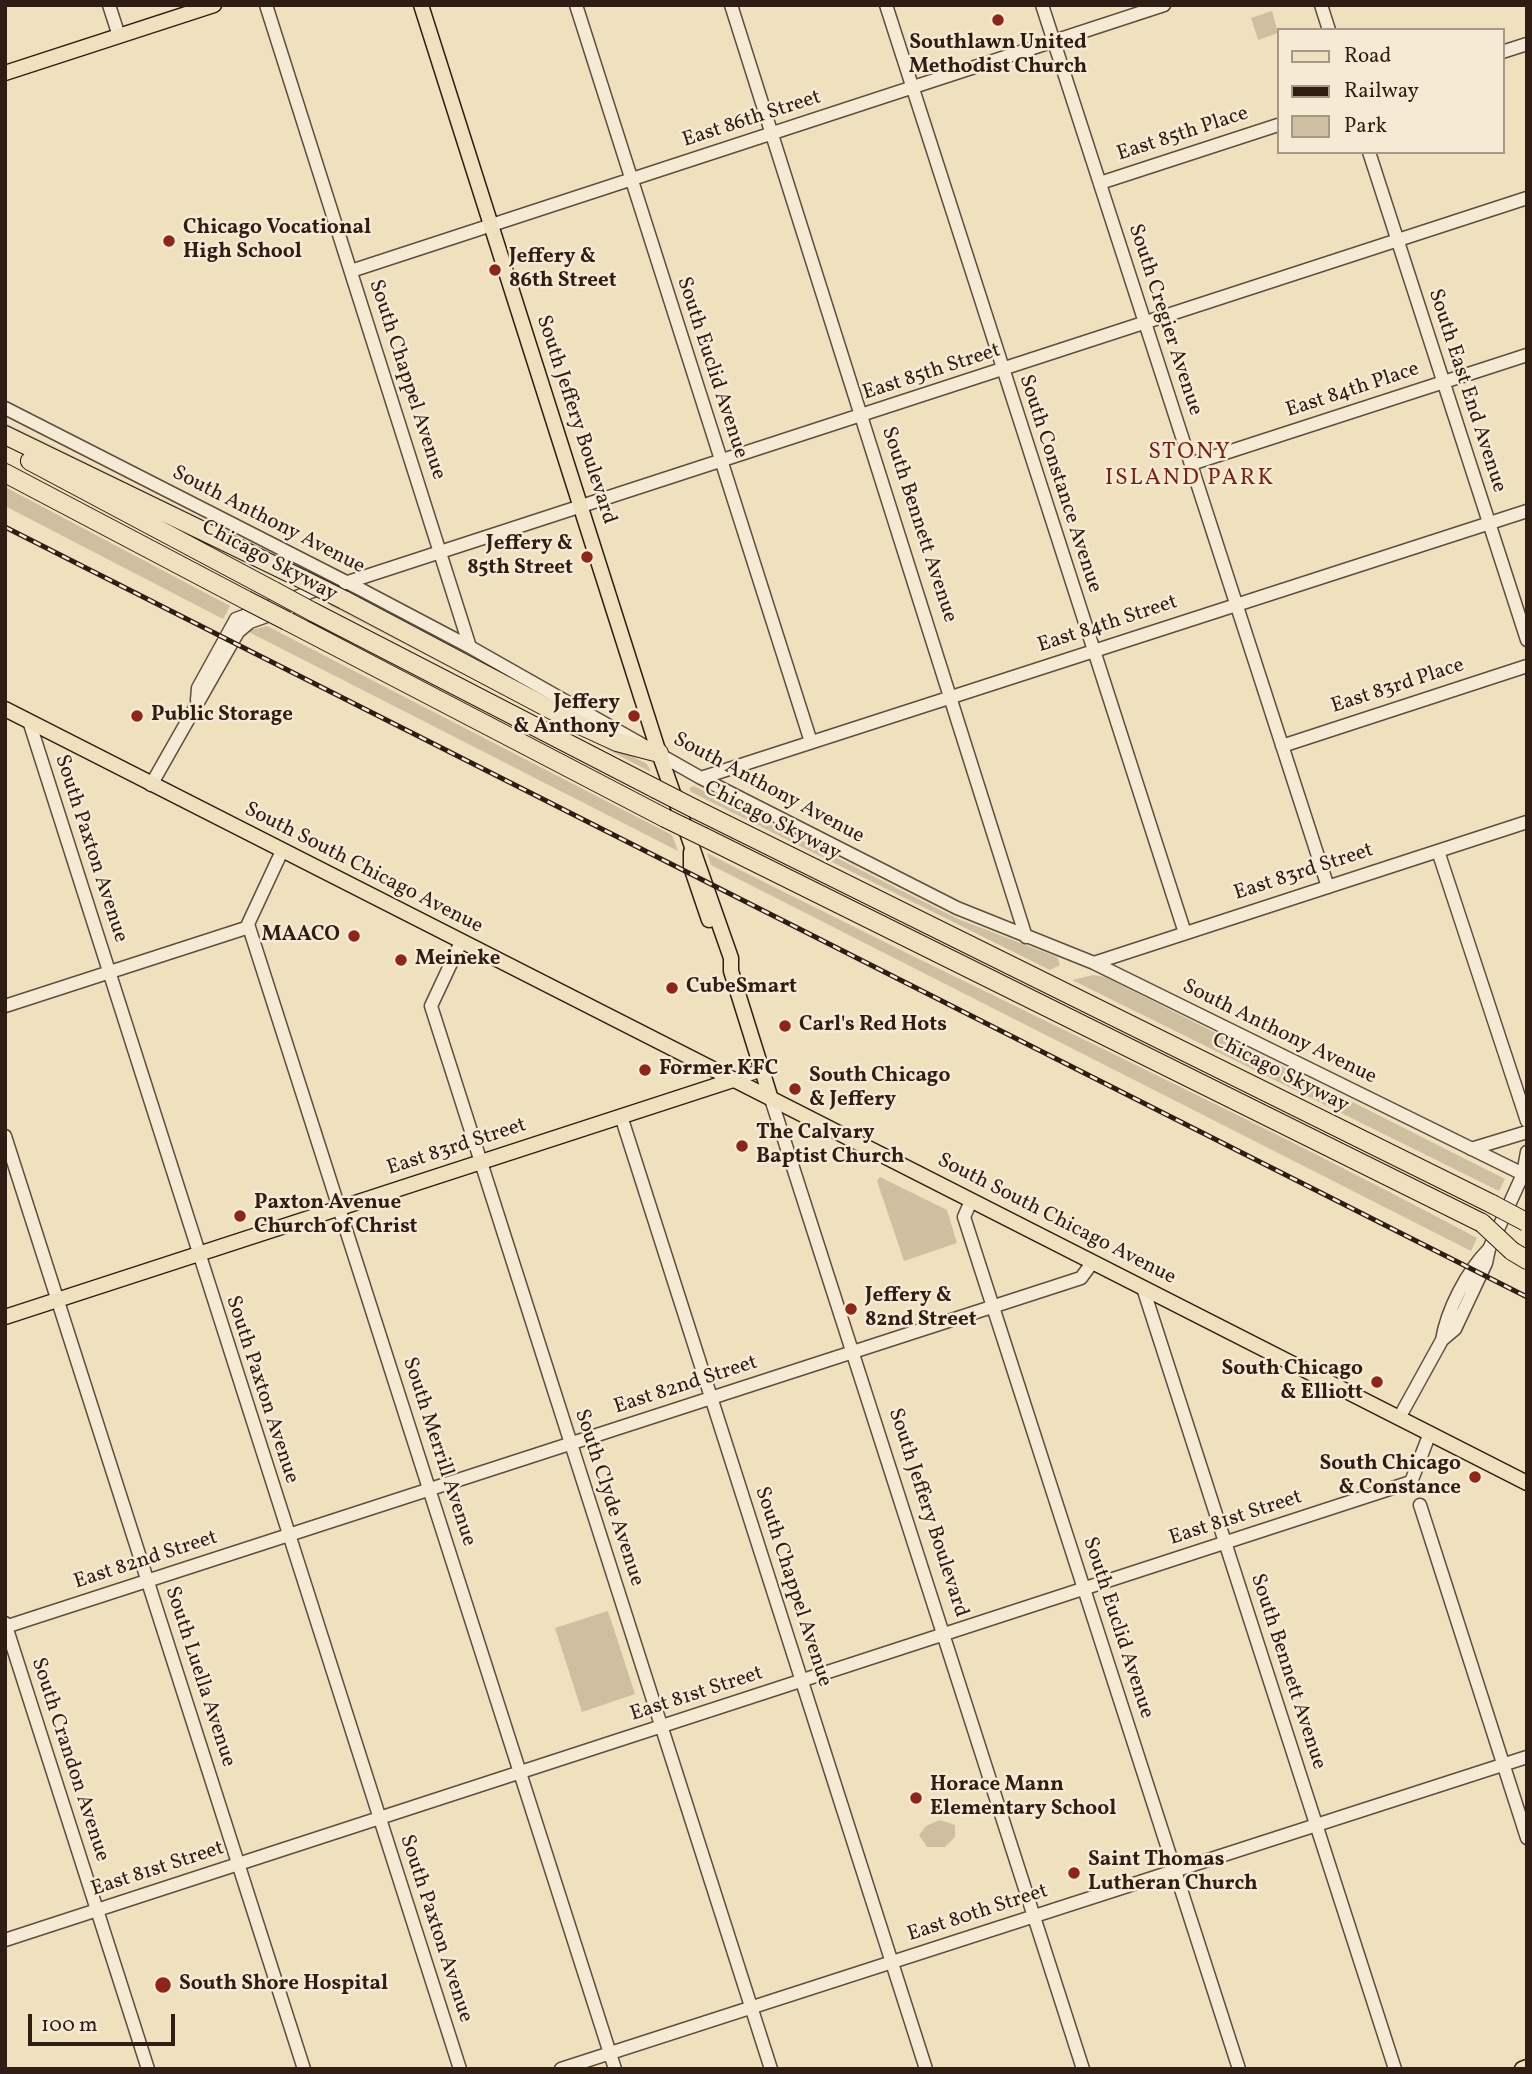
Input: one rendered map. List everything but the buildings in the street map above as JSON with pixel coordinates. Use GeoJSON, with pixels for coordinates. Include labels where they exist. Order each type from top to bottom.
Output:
{"type":"FeatureCollection","features":[{"type":"Feature","properties":{"kind":"highway"},"geometry":{"type":"LineString","coordinates":[[5,435],[304,580],[346,591],[582,726],[617,742],[659,753]]}},
{"type":"Feature","properties":{"kind":"highway","name":"Chicago Skyway"},"geometry":{"type":"LineString","coordinates":[[5,447],[313,612],[695,809],[1526,1222]]}},
{"type":"Feature","properties":{"kind":"highway","name":"Chicago Skyway"},"geometry":{"type":"LineString","coordinates":[[5,473],[666,818],[697,842],[1033,1000],[1482,1223],[1521,1249]]}},
{"type":"Feature","properties":{"kind":"highway"},"geometry":{"type":"LineString","coordinates":[[1492,1204],[1527,1211]]}},
{"type":"Feature","properties":{"kind":"main road"},"geometry":{"type":"LineString","coordinates":[[5,73],[214,5]]}},
{"type":"Feature","properties":{"kind":"main road","name":"South Jeffery Boulevard"},"geometry":{"type":"LineString","coordinates":[[421,5],[659,753],[697,842],[691,867],[722,960],[731,971],[771,1099]]}},
{"type":"Feature","properties":{"kind":"main road","name":"South South Chicago Avenue"},"geometry":{"type":"LineString","coordinates":[[5,709],[1527,1483]]}},
{"type":"Feature","properties":{"kind":"main road","name":"East 83rd Street"},"geometry":{"type":"LineString","coordinates":[[5,1317],[733,1080]]}},
{"type":"Feature","properties":{"kind":"street"},"geometry":{"type":"LineString","coordinates":[[109,5],[120,36]]}},
{"type":"Feature","properties":{"kind":"street","name":"South Chappel Avenue"},"geometry":{"type":"LineString","coordinates":[[266,5],[470,647]]}},
{"type":"Feature","properties":{"kind":"street","name":"South Euclid Avenue"},"geometry":{"type":"LineString","coordinates":[[576,5],[811,742]]}},
{"type":"Feature","properties":{"kind":"street","name":"South Bennett Avenue"},"geometry":{"type":"LineString","coordinates":[[731,5],[952,696],[1026,937]]}},
{"type":"Feature","properties":{"kind":"street","name":"South Constance Avenue"},"geometry":{"type":"LineString","coordinates":[[886,5],[1185,933]]}},
{"type":"Feature","properties":{"kind":"street","name":"South Cregier Avenue"},"geometry":{"type":"LineString","coordinates":[[1042,5],[1328,887]]}},
{"type":"Feature","properties":{"kind":"street","name":"East 86th Street"},"geometry":{"type":"LineString","coordinates":[[351,271],[1164,5]]}},
{"type":"Feature","properties":{"kind":"street"},"geometry":{"type":"LineString","coordinates":[[1321,5],[1327,28]]}},
{"type":"Feature","properties":{"kind":"street"},"geometry":{"type":"LineString","coordinates":[[1504,51],[1527,44]]}},
{"type":"Feature","properties":{"kind":"street","name":"East 85th Place"},"geometry":{"type":"LineString","coordinates":[[1100,183],[1276,126]]}},
{"type":"Feature","properties":{"kind":"street","name":"South East End Avenue"},"geometry":{"type":"LineString","coordinates":[[1370,154],[1527,640]]}},
{"type":"Feature","properties":{"kind":"street","name":"East 85th Street"},"geometry":{"type":"LineString","coordinates":[[151,785],[197,700],[206,692],[244,625],[342,589],[346,591],[440,553],[1527,198]]}},
{"type":"Feature","properties":{"kind":"street","name":"East 84th Place"},"geometry":{"type":"LineString","coordinates":[[1191,464],[1527,355]]}},
{"type":"Feature","properties":{"kind":"street","name":"South Anthony Avenue"},"geometry":{"type":"LineString","coordinates":[[5,408],[346,591],[470,647],[701,778],[957,908],[1094,963],[1525,1175]]}},
{"type":"Feature","properties":{"kind":"street","name":"East 84th Street"},"geometry":{"type":"LineString","coordinates":[[701,778],[1527,511]]}},
{"type":"Feature","properties":{"kind":"street","name":"East 83rd Place"},"geometry":{"type":"LineString","coordinates":[[1282,746],[1527,666]]}},
{"type":"Feature","properties":{"kind":"street","name":"South Paxton Avenue"},"geometry":{"type":"LineString","coordinates":[[29,721],[460,2069]]}},
{"type":"Feature","properties":{"kind":"street","name":"East 83rd Street"},"geometry":{"type":"LineString","coordinates":[[1094,963],[1527,822]]}},
{"type":"Feature","properties":{"kind":"street"},"geometry":{"type":"LineString","coordinates":[[5,1006],[249,927],[282,851]]}},
{"type":"Feature","properties":{"kind":"street"},"geometry":{"type":"LineString","coordinates":[[1438,851],[1527,1121]]}},
{"type":"Feature","properties":{"kind":"street","name":"South Merrill Avenue"},"geometry":{"type":"LineString","coordinates":[[249,927],[615,2069]]}},
{"type":"Feature","properties":{"kind":"street","name":"South Clyde Avenue"},"geometry":{"type":"LineString","coordinates":[[461,942],[431,1006],[771,2069]]}},
{"type":"Feature","properties":{"kind":"street","name":"East 83rd Street"},"geometry":{"type":"LineString","coordinates":[[733,1080],[762,1070]]}},
{"type":"Feature","properties":{"kind":"street","name":"South Jeffery Boulevard"},"geometry":{"type":"LineString","coordinates":[[771,1099],[1083,2069]]}},
{"type":"Feature","properties":{"kind":"street","name":"South Chappel Avenue"},"geometry":{"type":"LineString","coordinates":[[621,1116],[926,2069]]}},
{"type":"Feature","properties":{"kind":"street"},"geometry":{"type":"LineString","coordinates":[[1471,1149],[1527,1132]]}},
{"type":"Feature","properties":{"kind":"street","name":"South Luella Avenue"},"geometry":{"type":"LineString","coordinates":[[5,1136],[304,2069]]}},
{"type":"Feature","properties":{"kind":"street"},"geometry":{"type":"LineString","coordinates":[[1399,1418],[1442,1340],[1444,1324],[1478,1260],[1489,1249],[1525,1175],[1527,1152]]}},
{"type":"Feature","properties":{"kind":"street","name":"South Euclid Avenue"},"geometry":{"type":"LineString","coordinates":[[971,1201],[964,1217],[1239,2069]]}},
{"type":"Feature","properties":{"kind":"street","name":"East 82nd Street"},"geometry":{"type":"LineString","coordinates":[[6,1626],[1081,1278],[1092,1263]]}},
{"type":"Feature","properties":{"kind":"street","name":"South Bennett Avenue"},"geometry":{"type":"LineString","coordinates":[[1143,1288],[1395,2069]]}},
{"type":"Feature","properties":{"kind":"street","name":"East 81st Street"},"geometry":{"type":"LineString","coordinates":[[5,1940],[1400,1486],[1411,1482],[1430,1433]]}},
{"type":"Feature","properties":{"kind":"street"},"geometry":{"type":"LineString","coordinates":[[1420,1505],[1527,1838]]}},
{"type":"Feature","properties":{"kind":"street","name":"South Crandon Avenue"},"geometry":{"type":"LineString","coordinates":[[6,1626],[148,2069]]}},
{"type":"Feature","properties":{"kind":"street","name":"East 80th Street"},"geometry":{"type":"LineString","coordinates":[[561,2069],[1527,1757]]}},
{"type":"Feature","properties":{"kind":"green space"},"geometry":{"type":"Polygon","coordinates":[[[1272,11],[1276,34],[1258,40],[1251,18],[1272,11]]]}},
{"type":"Feature","properties":{"kind":"green space"},"geometry":{"type":"Polygon","coordinates":[[[5,423],[313,573],[314,579],[5,430],[5,423]]]}},
{"type":"Feature","properties":{"kind":"green space"},"geometry":{"type":"Polygon","coordinates":[[[5,487],[230,606],[223,619],[5,506],[5,487]]]}},
{"type":"Feature","properties":{"kind":"green space"},"geometry":{"type":"Polygon","coordinates":[[[336,603],[647,764],[651,772],[329,605],[336,603]]]}},
{"type":"Feature","properties":{"kind":"green space"},"geometry":{"type":"Polygon","coordinates":[[[267,626],[672,835],[678,851],[247,631],[267,626]]]}},
{"type":"Feature","properties":{"kind":"green space"},"geometry":{"type":"Polygon","coordinates":[[[694,786],[958,919],[1057,957],[1060,965],[1050,970],[691,792],[689,788],[694,786]]]}},
{"type":"Feature","properties":{"kind":"green space"},"geometry":{"type":"Polygon","coordinates":[[[707,853],[1382,1188],[1477,1238],[1471,1251],[711,865],[707,853]]]}},
{"type":"Feature","properties":{"kind":"green space"},"geometry":{"type":"Polygon","coordinates":[[[1093,975],[1105,977],[1505,1179],[1499,1191],[1072,980],[1093,975]]]}},
{"type":"Feature","properties":{"kind":"green space"},"geometry":{"type":"Polygon","coordinates":[[[880,1177],[947,1210],[957,1243],[904,1261],[877,1181],[880,1177]]]}},
{"type":"Feature","properties":{"kind":"green space"},"geometry":{"type":"Polygon","coordinates":[[[608,1611],[635,1694],[582,1712],[555,1628],[608,1611]]]}},
{"type":"Feature","properties":{"kind":"green space"},"geometry":{"type":"Polygon","coordinates":[[[940,1820],[955,1825],[955,1837],[945,1847],[927,1847],[919,1835],[926,1826],[940,1820]]]}},
{"type":"Feature","properties":{"kind":"railway"},"geometry":{"type":"LineString","coordinates":[[5,527],[1527,1297]]}},
{"type":"Feature","properties":{"kind":"place","name":"Southlawn United Methodist Church"},"geometry":{"type":"Point","coordinates":[998,20]}},
{"type":"Feature","properties":{"kind":"place","name":"Chicago Vocational High School"},"geometry":{"type":"Point","coordinates":[169,241]}},
{"type":"Feature","properties":{"kind":"place","name":"Jeffery & 86th Street"},"geometry":{"type":"Point","coordinates":[495,270]}},
{"type":"Feature","properties":{"kind":"place","name":"Jeffery & 85th Street"},"geometry":{"type":"Point","coordinates":[587,557]}},
{"type":"Feature","properties":{"kind":"place","name":"Public Storage"},"geometry":{"type":"Point","coordinates":[137,716]}},
{"type":"Feature","properties":{"kind":"place","name":"Jeffery & Anthony"},"geometry":{"type":"Point","coordinates":[634,716]}},
{"type":"Feature","properties":{"kind":"place","name":"MAACO"},"geometry":{"type":"Point","coordinates":[354,936]}},
{"type":"Feature","properties":{"kind":"place","name":"Meineke"},"geometry":{"type":"Point","coordinates":[401,960]}},
{"type":"Feature","properties":{"kind":"place","name":"CubeSmart"},"geometry":{"type":"Point","coordinates":[672,988]}},
{"type":"Feature","properties":{"kind":"place","name":"Carl's Red Hots"},"geometry":{"type":"Point","coordinates":[785,1026]}},
{"type":"Feature","properties":{"kind":"place","name":"Former KFC"},"geometry":{"type":"Point","coordinates":[645,1070]}},
{"type":"Feature","properties":{"kind":"place","name":"South Chicago & Jeffery"},"geometry":{"type":"Point","coordinates":[795,1089]}},
{"type":"Feature","properties":{"kind":"place","name":"The Calvary Baptist Church"},"geometry":{"type":"Point","coordinates":[742,1146]}},
{"type":"Feature","properties":{"kind":"place","name":"Paxton Avenue Church of Christ"},"geometry":{"type":"Point","coordinates":[240,1216]}},
{"type":"Feature","properties":{"kind":"place","name":"Jeffery & 82nd Street"},"geometry":{"type":"Point","coordinates":[851,1309]}},
{"type":"Feature","properties":{"kind":"place","name":"South Chicago & Elliott"},"geometry":{"type":"Point","coordinates":[1377,1382]}},
{"type":"Feature","properties":{"kind":"place","name":"South Chicago & Constance"},"geometry":{"type":"Point","coordinates":[1475,1477]}},
{"type":"Feature","properties":{"kind":"place","name":"Horace Mann Elementary School"},"geometry":{"type":"Point","coordinates":[916,1798]}},
{"type":"Feature","properties":{"kind":"place","name":"Saint Thomas Lutheran Church"},"geometry":{"type":"Point","coordinates":[1074,1873]}},
{"type":"Feature","properties":{"kind":"place","name":"South Shore Hospital"},"geometry":{"type":"Point","coordinates":[163,1985]}},
{"type":"Feature","properties":{"kind":"district","name":"STONY ISLAND PARK"},"geometry":{"type":"Point","coordinates":[1190,467]}}]}
